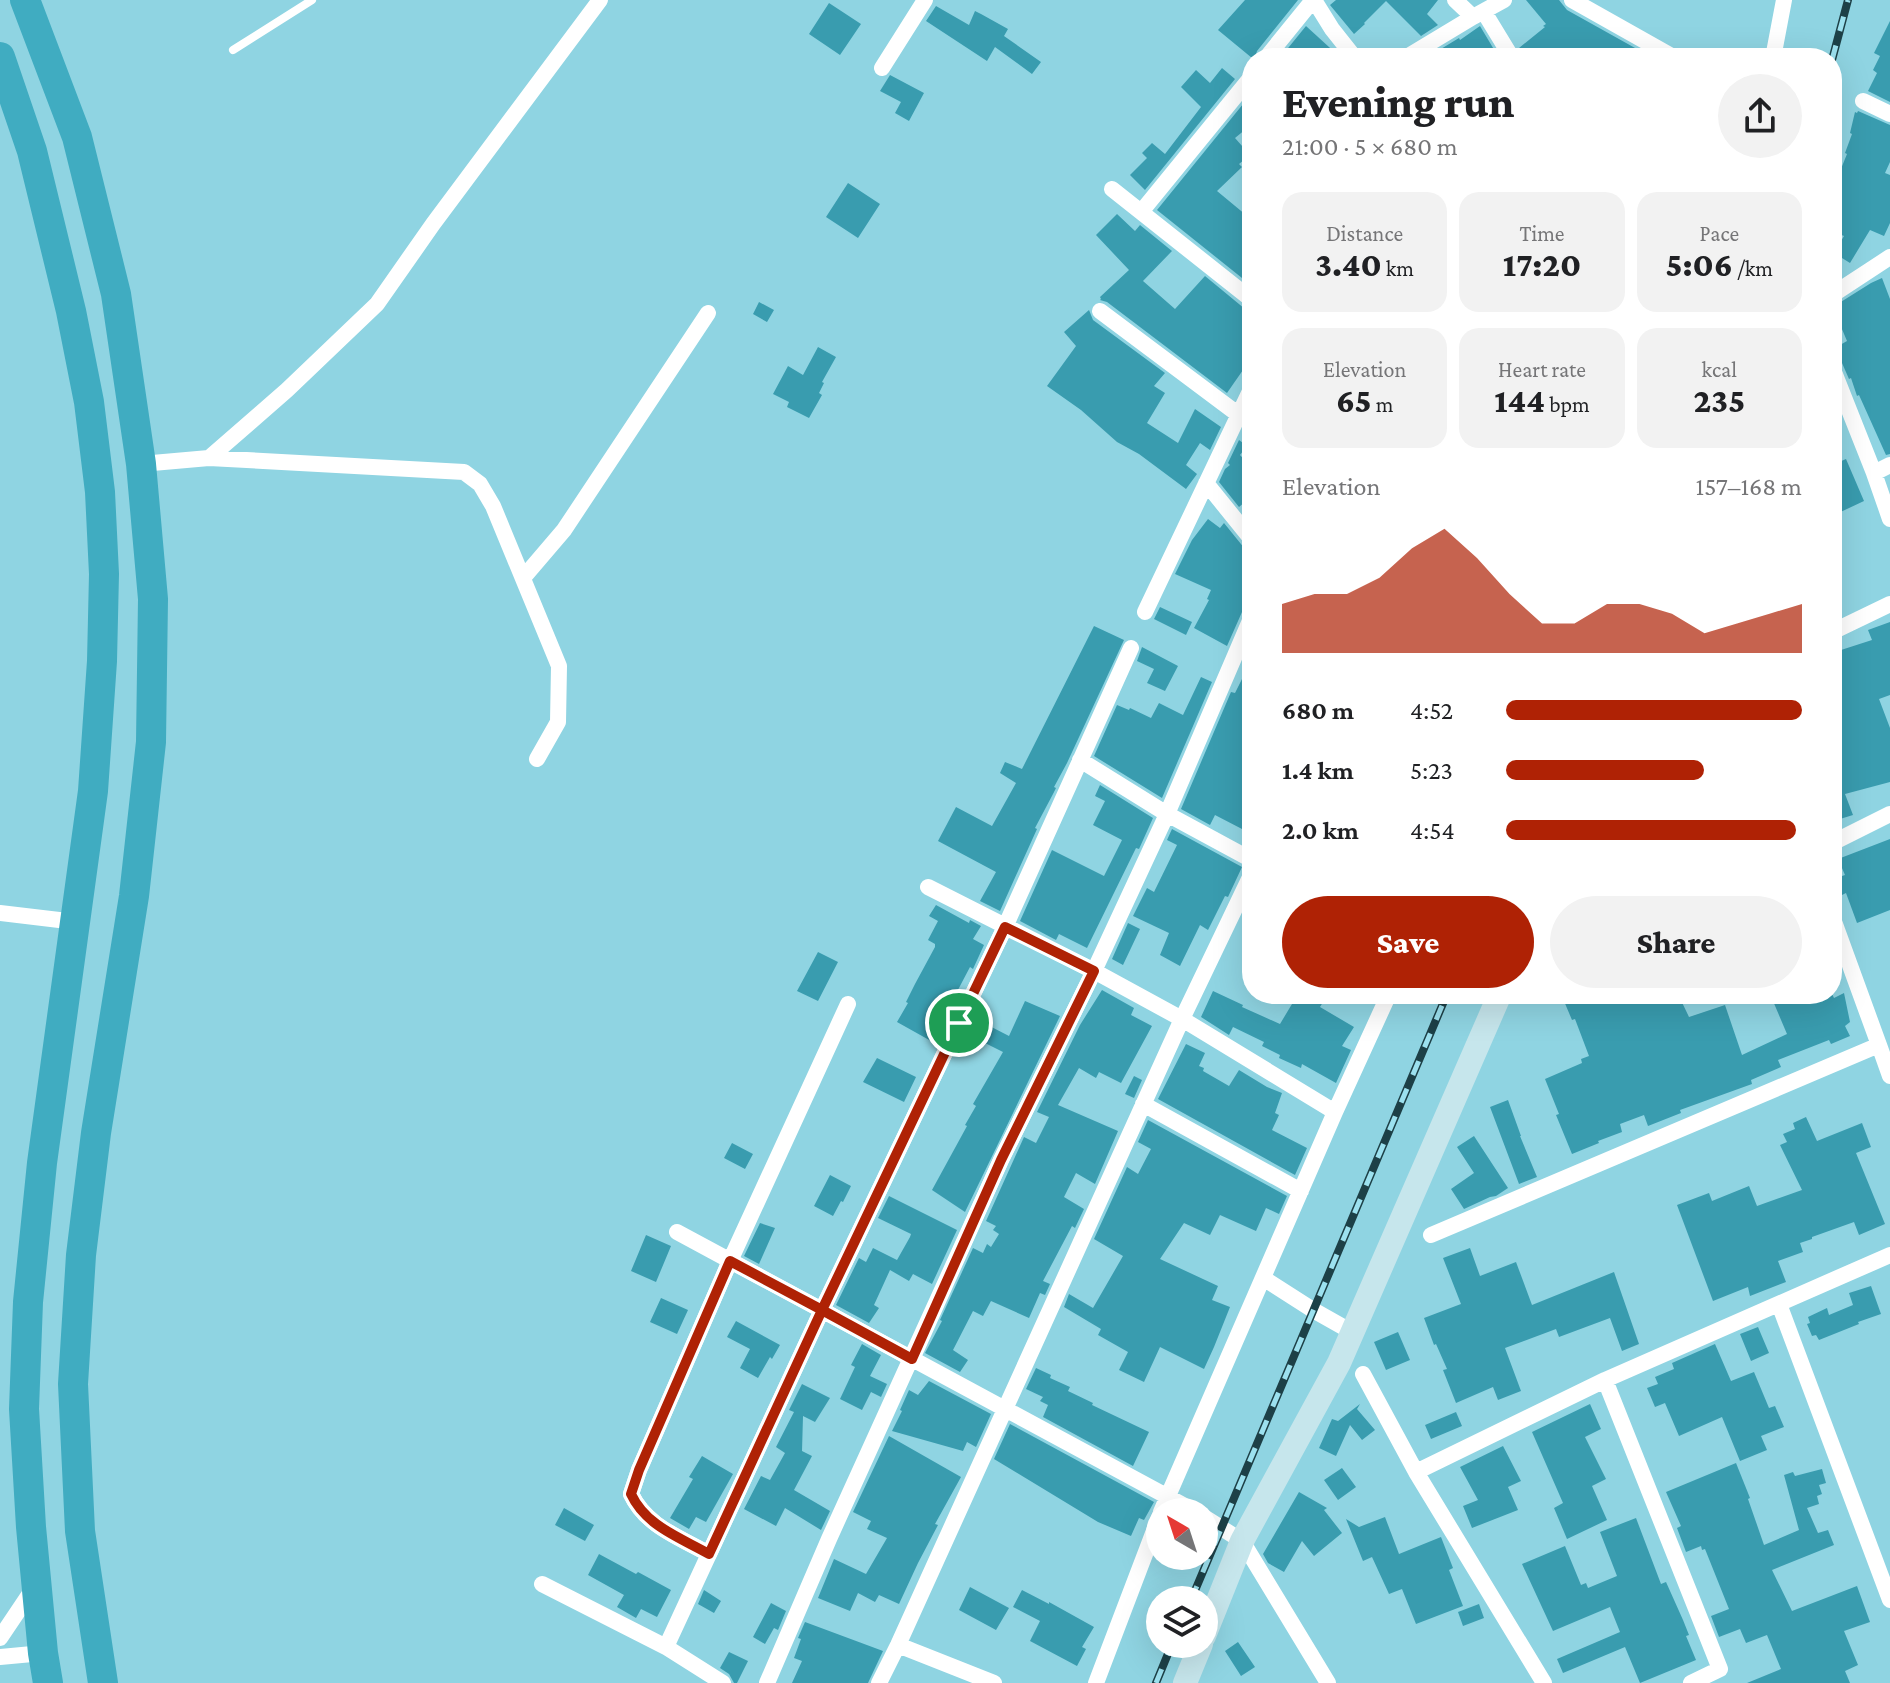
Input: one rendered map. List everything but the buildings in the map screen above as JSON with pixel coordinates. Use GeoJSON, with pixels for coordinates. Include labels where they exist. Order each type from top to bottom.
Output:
{"type":"FeatureCollection","features":[{"type":"Feature","properties":{"kind":"highway"},"geometry":{"type":"LineString","coordinates":[[25,0],[77,137],[116,294],[141,464],[153,599],[151,742],[134,896],[96,1133],[81,1255],[73,1384],[80,1531],[103,1683]]}},
{"type":"Feature","properties":{"kind":"highway"},"geometry":{"type":"LineString","coordinates":[[0,57],[32,151],[89,402],[100,492],[104,574],[102,661],[93,791],[42,1163],[28,1302],[24,1409],[31,1527],[48,1683]]}},
{"type":"Feature","properties":{"kind":"main road"},"geometry":{"type":"LineString","coordinates":[[1218,1601],[1242,1541],[1339,1363],[1497,1004]]}},
{"type":"Feature","properties":{"kind":"main road"},"geometry":{"type":"LineString","coordinates":[[1185,1683],[1195,1658]]}},
{"type":"Feature","properties":{"kind":"street"},"geometry":{"type":"LineString","coordinates":[[209,458],[287,390],[377,304],[600,0]]}},
{"type":"Feature","properties":{"kind":"street"},"geometry":{"type":"LineString","coordinates":[[882,68],[925,0]]}},
{"type":"Feature","properties":{"kind":"street"},"geometry":{"type":"LineString","coordinates":[[1274,48],[1314,0],[1347,48]]}},
{"type":"Feature","properties":{"kind":"street"},"geometry":{"type":"LineString","coordinates":[[1455,0],[1479,14],[1504,48]]}},
{"type":"Feature","properties":{"kind":"street"},"geometry":{"type":"LineString","coordinates":[[1422,48],[1504,0]]}},
{"type":"Feature","properties":{"kind":"street"},"geometry":{"type":"LineString","coordinates":[[1572,0],[1657,48]]}},
{"type":"Feature","properties":{"kind":"street"},"geometry":{"type":"LineString","coordinates":[[1775,48],[1784,0]]}},
{"type":"Feature","properties":{"kind":"street"},"geometry":{"type":"LineString","coordinates":[[1141,212],[1242,88]]}},
{"type":"Feature","properties":{"kind":"street"},"geometry":{"type":"LineString","coordinates":[[1863,101],[1890,114]]}},
{"type":"Feature","properties":{"kind":"street"},"geometry":{"type":"LineString","coordinates":[[1112,189],[1242,292]]}},
{"type":"Feature","properties":{"kind":"street"},"geometry":{"type":"LineString","coordinates":[[1842,287],[1890,257]]}},
{"type":"Feature","properties":{"kind":"street"},"geometry":{"type":"LineString","coordinates":[[1100,311],[1239,415]]}},
{"type":"Feature","properties":{"kind":"street"},"geometry":{"type":"LineString","coordinates":[[523,578],[564,530],[708,313]]}},
{"type":"Feature","properties":{"kind":"street"},"geometry":{"type":"LineString","coordinates":[[1842,392],[1890,519]]}},
{"type":"Feature","properties":{"kind":"street"},"geometry":{"type":"LineString","coordinates":[[1145,612],[1242,409]]}},
{"type":"Feature","properties":{"kind":"street"},"geometry":{"type":"LineString","coordinates":[[141,464],[209,458],[464,472],[480,484],[493,506],[559,666],[558,722],[537,759]]}},
{"type":"Feature","properties":{"kind":"street"},"geometry":{"type":"LineString","coordinates":[[1874,473],[1890,465]]}},
{"type":"Feature","properties":{"kind":"street"},"geometry":{"type":"LineString","coordinates":[[1206,483],[1242,528]]}},
{"type":"Feature","properties":{"kind":"street"},"geometry":{"type":"LineString","coordinates":[[1842,627],[1890,604]]}},
{"type":"Feature","properties":{"kind":"street"},"geometry":{"type":"LineString","coordinates":[[767,1683],[1001,1160],[1167,814],[1242,639]]}},
{"type":"Feature","properties":{"kind":"street"},"geometry":{"type":"LineString","coordinates":[[666,1647],[822,1310],[1005,927],[1131,648]]}},
{"type":"Feature","properties":{"kind":"street"},"geometry":{"type":"LineString","coordinates":[[1080,760],[1167,814],[1242,855]]}},
{"type":"Feature","properties":{"kind":"street"},"geometry":{"type":"LineString","coordinates":[[1842,838],[1890,814]]}},
{"type":"Feature","properties":{"kind":"street"},"geometry":{"type":"LineString","coordinates":[[928,887],[1182,1019],[1335,1112]]}},
{"type":"Feature","properties":{"kind":"street"},"geometry":{"type":"LineString","coordinates":[[879,1683],[1242,894]]}},
{"type":"Feature","properties":{"kind":"street"},"geometry":{"type":"LineString","coordinates":[[0,913],[76,922]]}},
{"type":"Feature","properties":{"kind":"street"},"geometry":{"type":"LineString","coordinates":[[1842,943],[1890,1076]]}},
{"type":"Feature","properties":{"kind":"street"},"geometry":{"type":"LineString","coordinates":[[709,1554],[650,1521],[631,1494],[730,1261],[848,1004]]}},
{"type":"Feature","properties":{"kind":"street"},"geometry":{"type":"LineString","coordinates":[[1167,1498],[1384,1004]]}},
{"type":"Feature","properties":{"kind":"street"},"geometry":{"type":"LineString","coordinates":[[1431,1235],[1879,1045]]}},
{"type":"Feature","properties":{"kind":"street"},"geometry":{"type":"LineString","coordinates":[[1143,1104],[1301,1191]]}},
{"type":"Feature","properties":{"kind":"street"},"geometry":{"type":"LineString","coordinates":[[677,1232],[1173,1498]]}},
{"type":"Feature","properties":{"kind":"street"},"geometry":{"type":"LineString","coordinates":[[1416,1472],[1605,1380],[1890,1255]]}},
{"type":"Feature","properties":{"kind":"street"},"geometry":{"type":"LineString","coordinates":[[1263,1278],[1352,1332]]}},
{"type":"Feature","properties":{"kind":"street"},"geometry":{"type":"LineString","coordinates":[[1779,1304],[1890,1600]]}},
{"type":"Feature","properties":{"kind":"street"},"geometry":{"type":"LineString","coordinates":[[1363,1374],[1416,1472],[1544,1683]]}},
{"type":"Feature","properties":{"kind":"street"},"geometry":{"type":"LineString","coordinates":[[1605,1380],[1720,1669],[1691,1683]]}},
{"type":"Feature","properties":{"kind":"street"},"geometry":{"type":"LineString","coordinates":[[1218,1526],[1242,1541],[1328,1683]]}},
{"type":"Feature","properties":{"kind":"street"},"geometry":{"type":"LineString","coordinates":[[1096,1683],[1146,1553]]}},
{"type":"Feature","properties":{"kind":"street"},"geometry":{"type":"LineString","coordinates":[[0,1638],[37,1584]]}},
{"type":"Feature","properties":{"kind":"street"},"geometry":{"type":"LineString","coordinates":[[542,1584],[666,1647],[723,1683]]}},
{"type":"Feature","properties":{"kind":"street"},"geometry":{"type":"LineString","coordinates":[[898,1645],[994,1683]]}},
{"type":"Feature","properties":{"kind":"street"},"geometry":{"type":"LineString","coordinates":[[0,1657],[43,1653]]}},
{"type":"Feature","properties":{"kind":"lane"},"geometry":{"type":"LineString","coordinates":[[233,50],[312,0]]}},
{"type":"Feature","properties":{"kind":"railway"},"geometry":{"type":"LineString","coordinates":[[1835,48],[1848,0]]}},
{"type":"Feature","properties":{"kind":"railway"},"geometry":{"type":"LineString","coordinates":[[1197,1586],[1443,1004]]}},
{"type":"Feature","properties":{"kind":"railway"},"geometry":{"type":"LineString","coordinates":[[1156,1683],[1166,1658]]}},
{"type":"Feature","properties":{"kind":"route"},"geometry":{"type":"LineString","coordinates":[[959,1023],[822,1310],[730,1261],[631,1494],[650,1521],[709,1554],[822,1310],[912,1359],[1001,1160],[1094,971],[1005,927],[959,1023]]}}]}
